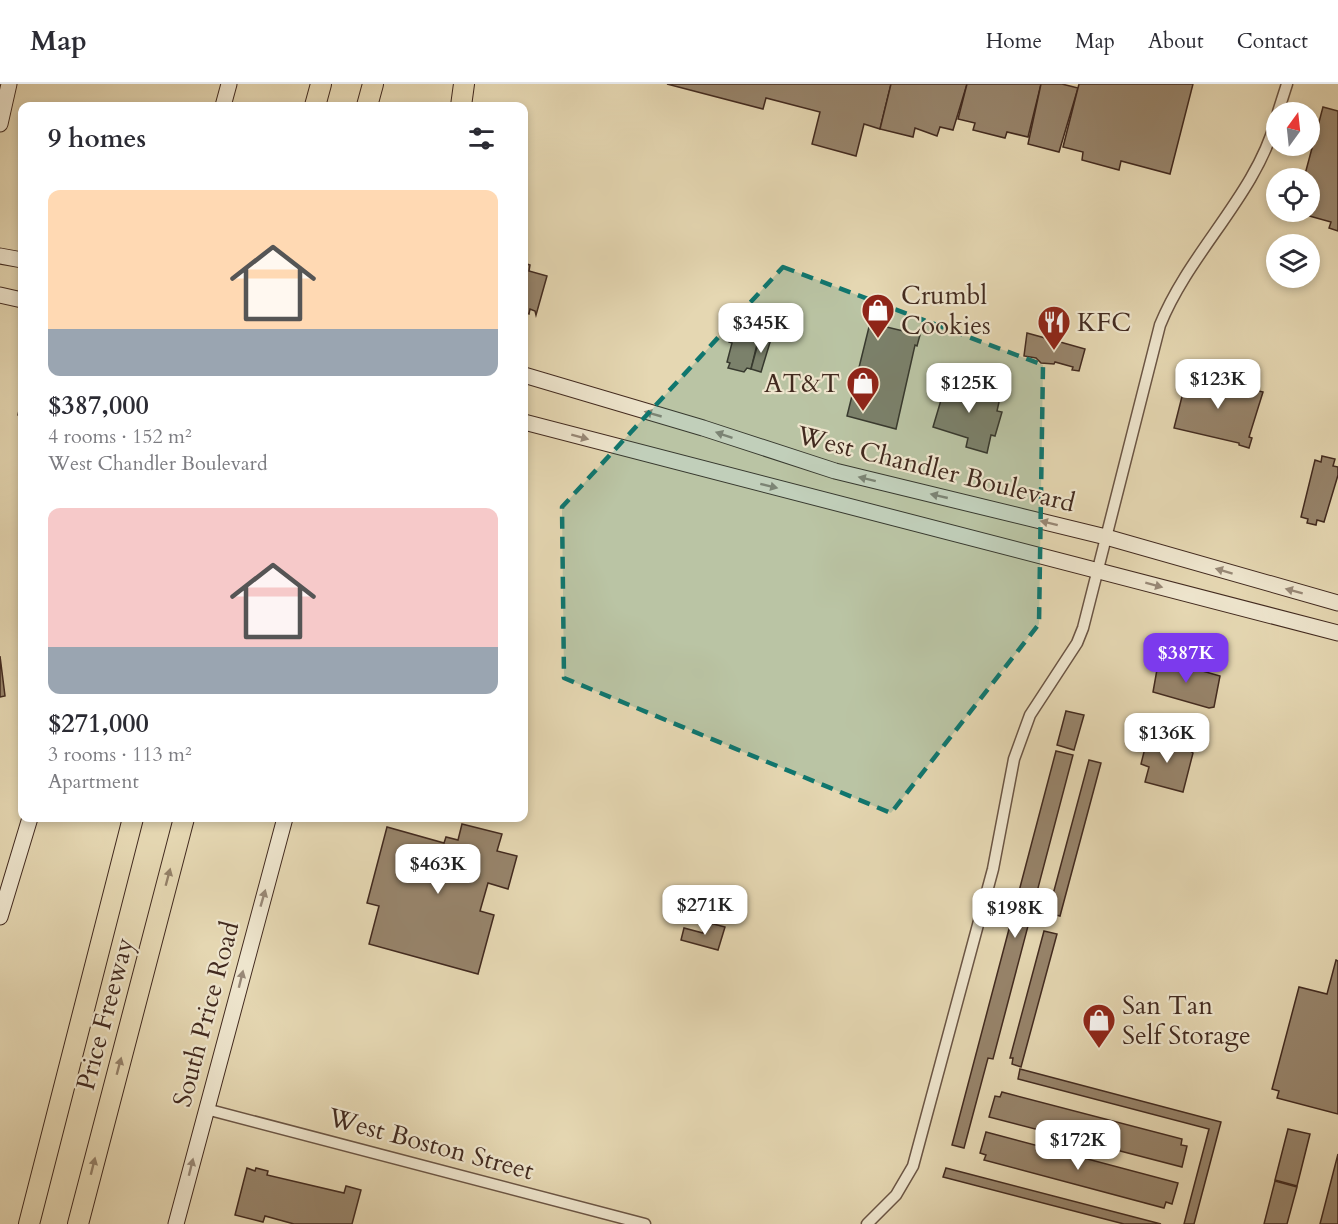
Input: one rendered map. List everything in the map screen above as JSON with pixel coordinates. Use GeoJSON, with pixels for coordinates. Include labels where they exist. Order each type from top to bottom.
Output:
{"type":"FeatureCollection","features":[{"type":"Feature","properties":{"kind":"highway"},"geometry":{"type":"LineString","coordinates":[[316,102],[321,84]]}},
{"type":"Feature","properties":{"kind":"highway"},"geometry":{"type":"LineString","coordinates":[[368,102],[373,84]]}},
{"type":"Feature","properties":{"kind":"highway"},"geometry":{"type":"LineString","coordinates":[[462,102],[464,84]]}},
{"type":"Feature","properties":{"kind":"highway","name":"Price Freeway"},"geometry":{"type":"LineString","coordinates":[[30,1224],[132,822]]}},
{"type":"Feature","properties":{"kind":"highway","name":"Price Freeway"},"geometry":{"type":"LineString","coordinates":[[80,1219],[183,822]]}},
{"type":"Feature","properties":{"kind":"highway"},"geometry":{"type":"LineString","coordinates":[[15,1224],[56,1122]]}},
{"type":"Feature","properties":{"kind":"main road"},"geometry":{"type":"LineString","coordinates":[[0,124],[9,84]]}},
{"type":"Feature","properties":{"kind":"main road"},"geometry":{"type":"LineString","coordinates":[[224,102],[229,84]]}},
{"type":"Feature","properties":{"kind":"main road"},"geometry":{"type":"LineString","coordinates":[[468,102],[473,84]]}},
{"type":"Feature","properties":{"kind":"main road"},"geometry":{"type":"LineString","coordinates":[[0,256],[18,259]]}},
{"type":"Feature","properties":{"kind":"main road"},"geometry":{"type":"LineString","coordinates":[[0,295],[18,299]]}},
{"type":"Feature","properties":{"kind":"main road","name":"West Chandler Boulevard"},"geometry":{"type":"LineString","coordinates":[[528,376],[703,428],[835,471],[1106,537],[1338,603]]}},
{"type":"Feature","properties":{"kind":"main road"},"geometry":{"type":"LineString","coordinates":[[528,423],[1338,633]]}},
{"type":"Feature","properties":{"kind":"main road"},"geometry":{"type":"LineString","coordinates":[[0,917],[29,822]]}},
{"type":"Feature","properties":{"kind":"main road","name":"South Price Road"},"geometry":{"type":"LineString","coordinates":[[176,1224],[284,822]]}},
{"type":"Feature","properties":{"kind":"street"},"geometry":{"type":"LineString","coordinates":[[1281,102],[1287,84]]}},
{"type":"Feature","properties":{"kind":"street"},"geometry":{"type":"LineString","coordinates":[[867,1224],[896,1195],[913,1166],[993,870],[1014,759],[1030,715],[1077,643],[1154,346],[1167,309],[1191,266],[1258,166],[1266,146]]}},
{"type":"Feature","properties":{"kind":"street","name":"West Boston Street"},"geometry":{"type":"LineString","coordinates":[[206,1108],[645,1224]]}},
{"type":"Feature","properties":{"kind":"highlighted area"},"geometry":{"type":"Polygon","coordinates":[[[783,267],[1043,365],[1039,624],[891,813],[564,678],[562,507],[783,267]]]}},
{"type":"Feature","properties":{"kind":"building"},"geometry":{"type":"Polygon","coordinates":[[[667,84],[891,84],[880,129],[864,124],[856,156],[812,144],[820,112],[766,98],[763,109],[667,84]]]}},
{"type":"Feature","properties":{"kind":"building"},"geometry":{"type":"Polygon","coordinates":[[[891,84],[967,84],[953,130],[940,127],[937,136],[915,128],[913,137],[880,129],[891,84]]]}},
{"type":"Feature","properties":{"kind":"building"},"geometry":{"type":"Polygon","coordinates":[[[967,84],[1041,84],[1028,137],[1007,132],[1005,138],[973,130],[975,123],[958,119],[967,84]]]}},
{"type":"Feature","properties":{"kind":"building"},"geometry":{"type":"Polygon","coordinates":[[[1041,84],[1062,84],[1078,88],[1059,152],[1028,144],[1041,84]]]}},
{"type":"Feature","properties":{"kind":"building"},"geometry":{"type":"Polygon","coordinates":[[[1079,84],[1193,84],[1170,174],[1121,161],[1119,170],[1082,160],[1083,152],[1063,147],[1079,84]]]}},
{"type":"Feature","properties":{"kind":"building"},"geometry":{"type":"Polygon","coordinates":[[[1323,107],[1338,111],[1338,231],[1329,228],[1331,222],[1320,219],[1320,168],[1307,168],[1310,156],[1320,156],[1320,118],[1323,107]]]}},
{"type":"Feature","properties":{"kind":"building"},"geometry":{"type":"Polygon","coordinates":[[[528,264],[530,265],[529,271],[547,276],[536,315],[535,311],[530,309],[529,314],[528,264]]]}},
{"type":"Feature","properties":{"kind":"building"},"geometry":{"type":"Polygon","coordinates":[[[746,315],[756,318],[755,322],[762,324],[751,369],[747,368],[744,372],[728,368],[730,363],[727,362],[732,343],[729,342],[737,318],[745,320],[746,315]]]}},
{"type":"Feature","properties":{"kind":"building"},"geometry":{"type":"Polygon","coordinates":[[[870,323],[920,335],[917,346],[915,345],[896,429],[847,416],[870,323]]]}},
{"type":"Feature","properties":{"kind":"building","name":"KFC"},"geometry":{"type":"Polygon","coordinates":[[[1027,333],[1049,339],[1054,338],[1053,340],[1085,349],[1079,371],[1055,362],[1054,364],[1041,363],[1036,358],[1024,356],[1027,333]]]}},
{"type":"Feature","properties":{"kind":"building"},"geometry":{"type":"Polygon","coordinates":[[[760,336],[771,339],[761,372],[751,369],[760,336]]]}},
{"type":"Feature","properties":{"kind":"building"},"geometry":{"type":"Polygon","coordinates":[[[1188,373],[1263,392],[1249,437],[1252,438],[1249,448],[1239,443],[1174,428],[1188,373]]]}},
{"type":"Feature","properties":{"kind":"building"},"geometry":{"type":"Polygon","coordinates":[[[947,380],[1001,393],[997,411],[1002,412],[995,436],[991,435],[987,453],[966,447],[968,438],[933,427],[947,380]]]}},
{"type":"Feature","properties":{"kind":"building"},"geometry":{"type":"Polygon","coordinates":[[[1322,456],[1335,459],[1333,466],[1338,467],[1338,475],[1324,522],[1317,520],[1316,525],[1307,523],[1308,519],[1301,517],[1315,460],[1321,462],[1322,456]]]}},
{"type":"Feature","properties":{"kind":"building"},"geometry":{"type":"Polygon","coordinates":[[[0,656],[5,696],[0,697],[0,656]]]}},
{"type":"Feature","properties":{"kind":"building"},"geometry":{"type":"Polygon","coordinates":[[[1164,660],[1220,676],[1214,707],[1209,708],[1153,692],[1158,664],[1164,660]]]}},
{"type":"Feature","properties":{"kind":"building"},"geometry":{"type":"Polygon","coordinates":[[[1066,711],[1084,715],[1074,750],[1057,745],[1066,711]]]}},
{"type":"Feature","properties":{"kind":"building"},"geometry":{"type":"Polygon","coordinates":[[[1168,739],[1179,743],[1193,753],[1183,792],[1145,782],[1149,767],[1141,764],[1147,740],[1168,739]]]}},
{"type":"Feature","properties":{"kind":"building"},"geometry":{"type":"Polygon","coordinates":[[[1056,751],[1073,755],[993,1059],[988,1058],[964,1148],[952,1145],[1056,751]]]}},
{"type":"Feature","properties":{"kind":"building"},"geometry":{"type":"Polygon","coordinates":[[[1089,760],[1101,763],[1060,916],[1048,913],[1089,760]]]}},
{"type":"Feature","properties":{"kind":"building"},"geometry":{"type":"Polygon","coordinates":[[[462,824],[502,834],[497,851],[517,856],[508,889],[488,883],[480,911],[494,915],[478,974],[369,944],[379,906],[367,903],[387,827],[444,843],[446,837],[458,840],[462,824]]]}},
{"type":"Feature","properties":{"kind":"building"},"geometry":{"type":"Polygon","coordinates":[[[706,922],[725,927],[718,950],[681,940],[684,928],[703,933],[706,922]]]}},
{"type":"Feature","properties":{"kind":"building"},"geometry":{"type":"Polygon","coordinates":[[[1044,931],[1057,934],[1021,1067],[1012,1064],[1013,1058],[1010,1058],[1044,931]]]}},
{"type":"Feature","properties":{"kind":"building"},"geometry":{"type":"Polygon","coordinates":[[[1336,960],[1338,961],[1338,1114],[1277,1098],[1279,1091],[1272,1089],[1299,987],[1327,994],[1336,960]]]}},
{"type":"Feature","properties":{"kind":"building"},"geometry":{"type":"Polygon","coordinates":[[[1020,1069],[1221,1122],[1194,1224],[1184,1224],[1209,1129],[1018,1079],[1020,1069]]]}},
{"type":"Feature","properties":{"kind":"building"},"geometry":{"type":"Polygon","coordinates":[[[1002,1092],[1182,1139],[1181,1145],[1187,1146],[1182,1167],[989,1117],[995,1096],[1000,1097],[1002,1092]]]}},
{"type":"Feature","properties":{"kind":"building"},"geometry":{"type":"Polygon","coordinates":[[[1288,1129],[1310,1134],[1297,1186],[1275,1180],[1288,1129]]]}},
{"type":"Feature","properties":{"kind":"building"},"geometry":{"type":"Polygon","coordinates":[[[986,1132],[1178,1183],[1172,1204],[1166,1202],[1164,1208],[984,1160],[986,1155],[980,1153],[986,1132]]]}},
{"type":"Feature","properties":{"kind":"building"},"geometry":{"type":"Polygon","coordinates":[[[1338,1154],[1338,1224],[1320,1224],[1338,1154]]]}},
{"type":"Feature","properties":{"kind":"building"},"geometry":{"type":"Polygon","coordinates":[[[247,1168],[255,1171],[256,1168],[268,1171],[267,1175],[344,1193],[346,1186],[361,1190],[352,1224],[294,1224],[265,1216],[263,1222],[235,1215],[247,1168]]]}},
{"type":"Feature","properties":{"kind":"building"},"geometry":{"type":"Polygon","coordinates":[[[946,1168],[1161,1224],[1124,1224],[943,1177],[946,1168]]]}},
{"type":"Feature","properties":{"kind":"building"},"geometry":{"type":"Polygon","coordinates":[[[1275,1181],[1297,1187],[1287,1224],[1264,1224],[1275,1181]]]}},
{"type":"Feature","properties":{"kind":"place","name":"Crumbl Cookies"},"geometry":{"type":"Point","coordinates":[878,339]}},
{"type":"Feature","properties":{"kind":"place","name":"KFC"},"geometry":{"type":"Point","coordinates":[1054,351]}},
{"type":"Feature","properties":{"kind":"place","name":"AT&T"},"geometry":{"type":"Point","coordinates":[863,412]}},
{"type":"Feature","properties":{"kind":"place","name":"San Tan Self Storage"},"geometry":{"type":"Point","coordinates":[1099,1049]}}]}
